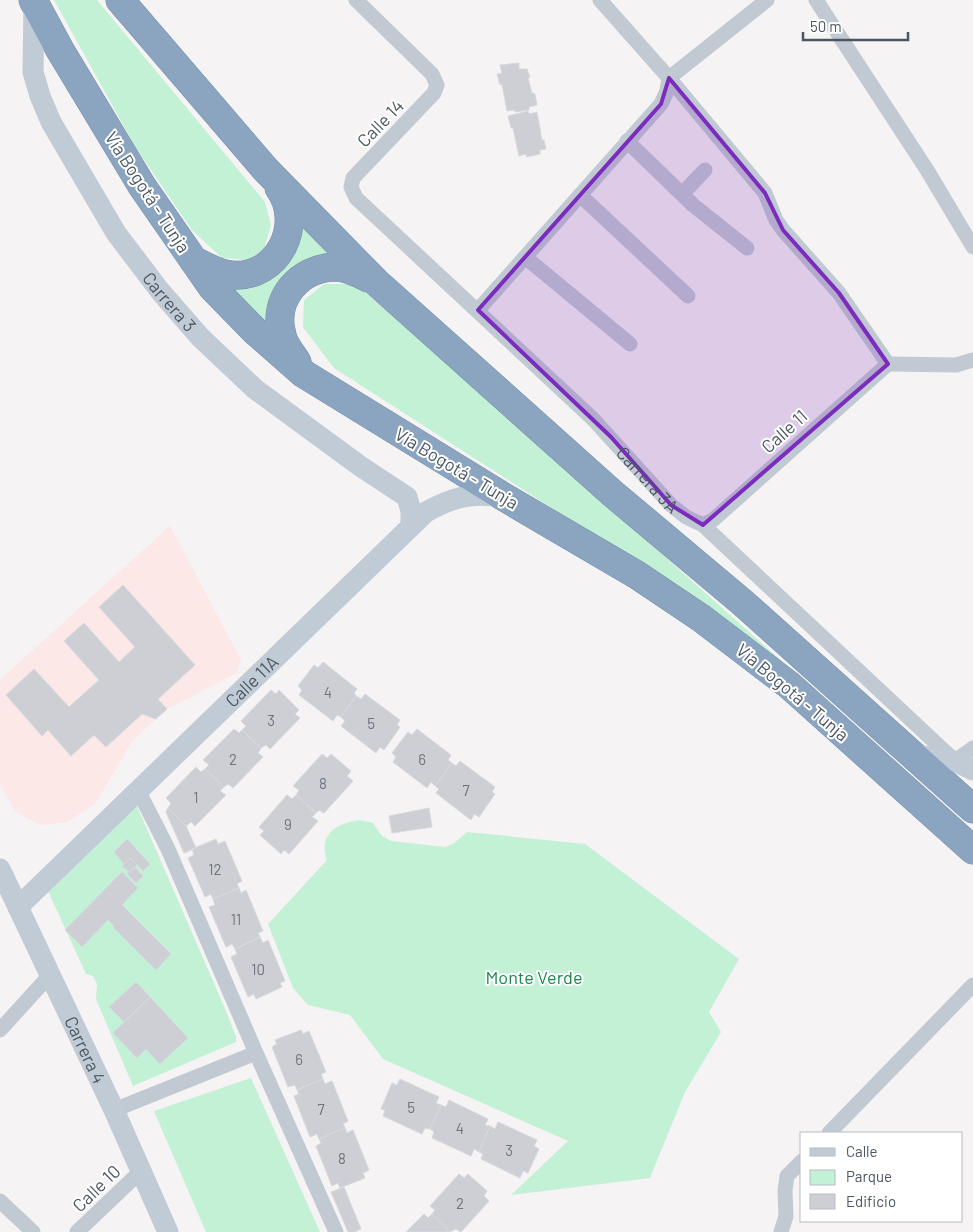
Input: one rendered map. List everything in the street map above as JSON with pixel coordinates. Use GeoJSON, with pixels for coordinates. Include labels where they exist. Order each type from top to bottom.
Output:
{"type":"FeatureCollection","features":[{"type":"Feature","properties":{"kind":"highway","name":"Vía Bogotá - Tunja"},"geometry":{"type":"LineString","coordinates":[[120,0],[266,170],[376,282],[612,493],[743,603],[973,809]]}},
{"type":"Feature","properties":{"kind":"highway","name":"Vía Bogotá - Tunja"},"geometry":{"type":"LineString","coordinates":[[33,1],[60,50],[142,186],[212,287],[255,331],[304,374],[504,498],[637,576],[701,618],[782,679],[973,850]]}},
{"type":"Feature","properties":{"kind":"highway"},"geometry":{"type":"LineString","coordinates":[[193,260],[215,271],[233,275],[252,273],[269,264],[282,250],[289,233],[290,214],[285,196],[266,170]]}},
{"type":"Feature","properties":{"kind":"highway"},"geometry":{"type":"LineString","coordinates":[[304,374],[282,336],[280,315],[286,295],[298,279],[316,269],[337,267],[357,272],[376,282]]}},
{"type":"Feature","properties":{"kind":"street","name":"Calle 14"},"geometry":{"type":"LineString","coordinates":[[351,187],[353,178],[434,93],[437,85],[432,74],[356,0]]}},
{"type":"Feature","properties":{"kind":"street"},"geometry":{"type":"LineString","coordinates":[[600,0],[669,78],[765,193],[776,220],[783,230],[839,294],[888,364],[956,364],[973,360]]}},
{"type":"Feature","properties":{"kind":"street"},"geometry":{"type":"LineString","coordinates":[[478,310],[661,104],[667,91],[669,78],[767,0]]}},
{"type":"Feature","properties":{"kind":"street"},"geometry":{"type":"LineString","coordinates":[[816,0],[927,170],[973,246]]}},
{"type":"Feature","properties":{"kind":"street","name":"Carrera 3"},"geometry":{"type":"LineString","coordinates":[[33,1],[34,72],[40,96],[50,122],[116,234],[160,291],[200,337],[255,389],[360,466],[407,497],[411,511],[411,525]]}},
{"type":"Feature","properties":{"kind":"street"},"geometry":{"type":"LineString","coordinates":[[627,141],[693,205],[747,248]]}},
{"type":"Feature","properties":{"kind":"street"},"geometry":{"type":"LineString","coordinates":[[682,194],[705,170]]}},
{"type":"Feature","properties":{"kind":"street","name":"Carrera 3A"},"geometry":{"type":"LineString","coordinates":[[351,187],[356,198],[478,310],[611,437],[638,470],[671,505],[686,517],[703,525],[964,766]]}},
{"type":"Feature","properties":{"kind":"street"},"geometry":{"type":"LineString","coordinates":[[580,195],[688,296]]}},
{"type":"Feature","properties":{"kind":"street"},"geometry":{"type":"LineString","coordinates":[[525,257],[630,344]]}},
{"type":"Feature","properties":{"kind":"street","name":"Calle 11"},"geometry":{"type":"LineString","coordinates":[[703,525],[712,520],[888,364]]}},
{"type":"Feature","properties":{"kind":"street","name":"Calle 11A"},"geometry":{"type":"LineString","coordinates":[[18,907],[426,512],[444,502],[464,496],[484,494],[504,498]]}},
{"type":"Feature","properties":{"kind":"street"},"geometry":{"type":"LineString","coordinates":[[911,754],[964,766],[973,748]]}},
{"type":"Feature","properties":{"kind":"street"},"geometry":{"type":"LineString","coordinates":[[138,790],[168,849],[336,1232]]}},
{"type":"Feature","properties":{"kind":"street","name":"Carrera 4"},"geometry":{"type":"LineString","coordinates":[[0,869],[104,1094],[114,1110],[168,1232]]}},
{"type":"Feature","properties":{"kind":"street"},"geometry":{"type":"LineString","coordinates":[[0,1030],[50,975]]}},
{"type":"Feature","properties":{"kind":"street"},"geometry":{"type":"LineString","coordinates":[[830,1132],[973,984]]}},
{"type":"Feature","properties":{"kind":"street"},"geometry":{"type":"LineString","coordinates":[[114,1110],[256,1052]]}},
{"type":"Feature","properties":{"kind":"street"},"geometry":{"type":"LineString","coordinates":[[781,1232],[786,1216],[785,1190],[787,1176],[800,1163]]}},
{"type":"Feature","properties":{"kind":"street","name":"Calle 10"},"geometry":{"type":"LineString","coordinates":[[77,1232],[140,1172]]}},
{"type":"Feature","properties":{"kind":"street"},"geometry":{"type":"LineString","coordinates":[[0,1201],[33,1232]]}},
{"type":"Feature","properties":{"kind":"highlighted area"},"geometry":{"type":"Polygon","coordinates":[[[669,78],[765,193],[783,230],[839,293],[888,364],[703,525],[671,505],[611,437],[478,310],[661,104],[669,78]]]}},
{"type":"Feature","properties":{"kind":"shaded area"},"geometry":{"type":"Polygon","coordinates":[[[170,526],[241,660],[237,673],[167,709],[133,740],[95,804],[67,822],[40,825],[15,811],[0,784],[0,680],[170,526]]]}},
{"type":"Feature","properties":{"kind":"green space"},"geometry":{"type":"Polygon","coordinates":[[[54,0],[97,0],[265,202],[271,225],[264,249],[249,260],[222,258],[192,230],[136,148],[54,0]]]}},
{"type":"Feature","properties":{"kind":"green space"},"geometry":{"type":"Polygon","coordinates":[[[301,227],[338,256],[272,328],[232,290],[271,280],[288,264],[301,227]]]}},
{"type":"Feature","properties":{"kind":"green space"},"geometry":{"type":"Polygon","coordinates":[[[324,284],[355,284],[443,359],[784,663],[572,521],[334,368],[303,327],[304,300],[324,284]]]}},
{"type":"Feature","properties":{"kind":"green space"},"geometry":{"type":"Polygon","coordinates":[[[137,806],[226,1011],[236,1037],[236,1042],[133,1086],[96,999],[97,984],[93,976],[86,974],[48,891],[137,806]]]}},
{"type":"Feature","properties":{"kind":"green space","name":"Monte Verde"},"geometry":{"type":"Polygon","coordinates":[[[360,820],[373,823],[382,836],[391,841],[445,847],[453,844],[467,832],[585,844],[739,959],[709,1012],[721,1032],[685,1092],[650,1178],[511,1195],[568,1141],[383,1059],[350,1015],[308,1005],[293,988],[268,924],[327,860],[325,843],[332,831],[344,824],[360,820]]]}},
{"type":"Feature","properties":{"kind":"green space"},"geometry":{"type":"Polygon","coordinates":[[[251,1078],[320,1232],[206,1232],[154,1111],[251,1078]]]}},
{"type":"Feature","properties":{"kind":"building"},"geometry":{"type":"Polygon","coordinates":[[[519,63],[519,69],[527,69],[532,93],[535,94],[537,105],[529,107],[529,110],[507,111],[502,84],[500,85],[497,74],[502,73],[500,65],[519,63]]]}},
{"type":"Feature","properties":{"kind":"building"},"geometry":{"type":"Polygon","coordinates":[[[528,111],[529,114],[537,112],[542,140],[544,140],[546,149],[540,150],[540,154],[527,157],[526,154],[519,156],[513,128],[511,128],[508,116],[528,111]]]}},
{"type":"Feature","properties":{"kind":"building"},"geometry":{"type":"Polygon","coordinates":[[[123,585],[195,665],[158,699],[167,709],[156,719],[142,714],[106,747],[94,735],[71,756],[48,730],[42,736],[6,695],[34,669],[69,707],[99,680],[64,641],[84,623],[119,662],[135,647],[99,607],[123,585]]]}},
{"type":"Feature","properties":{"kind":"building"},"geometry":{"type":"Polygon","coordinates":[[[323,662],[357,689],[354,693],[356,696],[341,717],[337,715],[333,721],[299,695],[302,690],[298,686],[314,665],[318,668],[323,662]]]}},
{"type":"Feature","properties":{"kind":"building"},"geometry":{"type":"Polygon","coordinates":[[[271,690],[276,694],[279,690],[299,710],[295,714],[300,718],[270,749],[266,745],[261,748],[242,730],[246,726],[241,721],[271,690]]]}},
{"type":"Feature","properties":{"kind":"building"},"geometry":{"type":"Polygon","coordinates":[[[365,694],[400,720],[397,725],[400,727],[384,750],[380,747],[376,753],[341,726],[345,721],[341,717],[356,696],[361,699],[365,694]]]}},
{"type":"Feature","properties":{"kind":"building"},"geometry":{"type":"Polygon","coordinates":[[[234,729],[239,733],[242,730],[261,748],[258,753],[263,757],[233,788],[228,784],[224,787],[205,769],[209,765],[203,760],[234,729]]]}},
{"type":"Feature","properties":{"kind":"building"},"geometry":{"type":"Polygon","coordinates":[[[417,729],[451,755],[448,760],[452,763],[435,786],[431,782],[427,788],[393,762],[396,757],[392,753],[408,732],[412,735],[417,729]]]}},
{"type":"Feature","properties":{"kind":"building"},"geometry":{"type":"Polygon","coordinates":[[[322,754],[327,758],[331,754],[351,771],[347,776],[353,781],[324,813],[319,810],[316,813],[296,795],[299,790],[293,786],[322,754]]]}},
{"type":"Feature","properties":{"kind":"building"},"geometry":{"type":"Polygon","coordinates":[[[460,761],[495,787],[492,792],[495,794],[479,817],[474,814],[471,820],[436,793],[439,789],[435,786],[452,763],[456,766],[460,761]]]}},
{"type":"Feature","properties":{"kind":"building"},"geometry":{"type":"Polygon","coordinates":[[[196,767],[201,772],[205,769],[224,787],[220,791],[226,795],[195,826],[191,822],[186,826],[168,808],[171,803],[166,798],[196,767]]]}},
{"type":"Feature","properties":{"kind":"building"},"geometry":{"type":"Polygon","coordinates":[[[287,795],[292,799],[296,795],[316,813],[312,817],[318,821],[289,854],[284,850],[281,854],[260,835],[264,831],[259,827],[287,795]]]}},
{"type":"Feature","properties":{"kind":"building"},"geometry":{"type":"Polygon","coordinates":[[[168,808],[186,826],[196,848],[184,853],[166,812],[168,808]]]}},
{"type":"Feature","properties":{"kind":"building"},"geometry":{"type":"Polygon","coordinates":[[[429,808],[432,827],[392,833],[389,816],[429,808]]]}},
{"type":"Feature","properties":{"kind":"building"},"geometry":{"type":"Polygon","coordinates":[[[127,839],[150,864],[143,871],[130,858],[124,864],[114,852],[127,839]]]}},
{"type":"Feature","properties":{"kind":"building"},"geometry":{"type":"Polygon","coordinates":[[[216,839],[218,844],[225,841],[242,881],[237,884],[239,888],[213,899],[211,894],[205,897],[188,858],[194,855],[192,849],[216,839]]]}},
{"type":"Feature","properties":{"kind":"building"},"geometry":{"type":"Polygon","coordinates":[[[130,858],[137,865],[129,872],[122,866],[130,858]]]}},
{"type":"Feature","properties":{"kind":"building"},"geometry":{"type":"Polygon","coordinates":[[[135,867],[143,876],[136,883],[127,874],[135,867]]]}},
{"type":"Feature","properties":{"kind":"building"},"geometry":{"type":"Polygon","coordinates":[[[122,872],[138,888],[122,905],[171,954],[156,970],[108,920],[82,947],[65,930],[122,872]]]}},
{"type":"Feature","properties":{"kind":"building"},"geometry":{"type":"Polygon","coordinates":[[[239,888],[241,893],[246,890],[263,931],[258,933],[260,937],[235,949],[232,944],[226,947],[209,907],[215,905],[213,899],[239,888]]]}},
{"type":"Feature","properties":{"kind":"building"},"geometry":{"type":"Polygon","coordinates":[[[260,937],[263,943],[268,940],[285,981],[280,983],[282,987],[256,999],[254,994],[248,997],[231,957],[237,954],[235,949],[260,937]]]}},
{"type":"Feature","properties":{"kind":"building"},"geometry":{"type":"Polygon","coordinates":[[[136,982],[150,997],[124,1022],[109,1007],[136,982]]]}},
{"type":"Feature","properties":{"kind":"building"},"geometry":{"type":"Polygon","coordinates":[[[150,997],[188,1038],[160,1064],[146,1049],[137,1058],[113,1033],[150,997]]]}},
{"type":"Feature","properties":{"kind":"building"},"geometry":{"type":"Polygon","coordinates":[[[301,1030],[303,1034],[309,1031],[326,1072],[321,1074],[323,1079],[297,1090],[295,1085],[288,1087],[272,1047],[277,1044],[275,1040],[301,1030]]]}},
{"type":"Feature","properties":{"kind":"building"},"geometry":{"type":"Polygon","coordinates":[[[323,1079],[325,1084],[332,1081],[348,1121],[343,1124],[345,1128],[319,1139],[317,1134],[310,1137],[294,1096],[299,1094],[297,1090],[323,1079]]]}},
{"type":"Feature","properties":{"kind":"building"},"geometry":{"type":"Polygon","coordinates":[[[400,1079],[439,1097],[436,1103],[441,1105],[430,1129],[425,1128],[422,1134],[383,1116],[385,1110],[381,1109],[392,1083],[397,1085],[400,1079]]]}},
{"type":"Feature","properties":{"kind":"building"},"geometry":{"type":"Polygon","coordinates":[[[449,1100],[488,1119],[485,1125],[490,1126],[479,1152],[474,1149],[471,1156],[432,1138],[434,1132],[430,1129],[441,1105],[446,1107],[449,1100]]]}},
{"type":"Feature","properties":{"kind":"building"},"geometry":{"type":"Polygon","coordinates":[[[498,1122],[537,1140],[534,1146],[539,1149],[528,1173],[523,1171],[520,1178],[481,1159],[483,1154],[479,1152],[490,1126],[495,1129],[498,1122]]]}},
{"type":"Feature","properties":{"kind":"building"},"geometry":{"type":"Polygon","coordinates":[[[345,1128],[347,1133],[353,1130],[369,1170],[363,1173],[365,1178],[340,1188],[338,1183],[332,1186],[316,1146],[321,1143],[319,1139],[345,1128]]]}},
{"type":"Feature","properties":{"kind":"building"},"geometry":{"type":"Polygon","coordinates":[[[459,1174],[464,1178],[468,1174],[487,1191],[484,1196],[489,1201],[461,1232],[456,1229],[450,1232],[432,1214],[435,1210],[430,1206],[459,1174]]]}},
{"type":"Feature","properties":{"kind":"building"},"geometry":{"type":"Polygon","coordinates":[[[344,1187],[361,1229],[355,1232],[348,1232],[331,1192],[344,1187]]]}},
{"type":"Feature","properties":{"kind":"building"},"geometry":{"type":"Polygon","coordinates":[[[424,1214],[428,1218],[432,1214],[450,1232],[406,1232],[424,1214]]]}}]}
